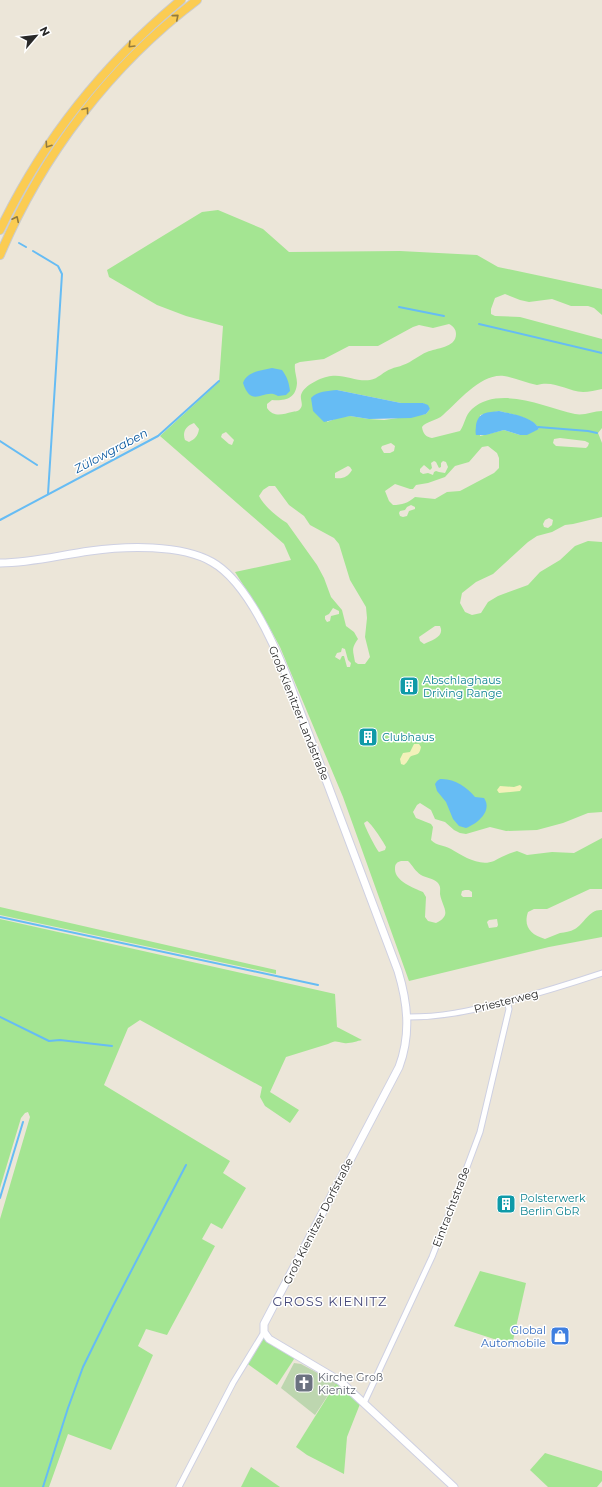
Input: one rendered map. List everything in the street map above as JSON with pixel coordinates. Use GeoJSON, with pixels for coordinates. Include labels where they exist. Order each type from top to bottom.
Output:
{"type":"FeatureCollection","features":[{"type":"Feature","properties":{"kind":"highway"},"geometry":{"type":"LineString","coordinates":[[0,230],[34,166],[82,98],[130,45],[181,0]]}},
{"type":"Feature","properties":{"kind":"highway"},"geometry":{"type":"LineString","coordinates":[[0,255],[31,192],[61,144],[90,104],[134,55],[162,28],[197,0]]}},
{"type":"Feature","properties":{"kind":"main road","name":"Groß Kienitzer Landstraße"},"geometry":{"type":"LineString","coordinates":[[0,563],[40,560],[105,549],[147,548],[182,551],[198,555],[213,562],[240,586],[283,666],[387,940],[404,990]]}},
{"type":"Feature","properties":{"kind":"main road","name":"Groß Kienitzer Dorfstraße"},"geometry":{"type":"LineString","coordinates":[[264,1332],[264,1324],[399,1067],[404,1049],[408,1017],[404,990]]}},
{"type":"Feature","properties":{"kind":"main road"},"geometry":{"type":"LineString","coordinates":[[264,1332],[269,1339],[340,1381],[454,1487]]}},
{"type":"Feature","properties":{"kind":"street","name":"Priesterweg"},"geometry":{"type":"LineString","coordinates":[[408,1017],[440,1016],[507,1001],[554,989],[602,973]]}},
{"type":"Feature","properties":{"kind":"street","name":"Eintrachtstraße"},"geometry":{"type":"LineString","coordinates":[[364,1403],[432,1256],[476,1144],[509,1009],[507,1001]]}},
{"type":"Feature","properties":{"kind":"street","name":"Groß Kienitzer Dorfstraße"},"geometry":{"type":"LineString","coordinates":[[179,1487],[233,1383],[264,1332]]}},
{"type":"Feature","properties":{"kind":"green space"},"geometry":{"type":"Polygon","coordinates":[[[218,210],[263,229],[289,252],[400,251],[477,255],[498,267],[602,289],[602,315],[594,308],[588,306],[571,306],[552,299],[529,302],[505,294],[495,298],[491,309],[491,314],[495,316],[520,317],[602,339],[602,389],[583,392],[555,385],[537,385],[504,376],[495,376],[479,383],[441,417],[426,423],[422,427],[425,435],[432,438],[460,431],[472,409],[483,402],[495,399],[509,398],[522,400],[575,414],[602,411],[602,428],[598,433],[602,443],[602,517],[565,525],[552,532],[537,536],[528,542],[493,574],[476,582],[462,593],[460,603],[465,612],[472,615],[481,613],[488,602],[498,596],[528,585],[540,572],[560,560],[575,546],[588,541],[602,542],[602,812],[588,813],[563,823],[537,830],[506,831],[490,827],[466,834],[460,833],[445,822],[435,819],[431,810],[420,803],[413,812],[416,818],[431,824],[433,827],[431,840],[433,842],[471,860],[483,863],[494,861],[517,851],[527,855],[552,852],[574,853],[602,838],[602,889],[590,889],[547,909],[534,909],[528,912],[527,926],[532,933],[545,939],[573,930],[578,927],[590,914],[597,910],[602,910],[602,937],[549,947],[409,981],[343,797],[280,647],[263,616],[235,572],[291,560],[284,544],[160,436],[219,382],[223,326],[186,316],[157,305],[109,277],[107,270],[202,212],[218,210]],[[449,324],[433,328],[419,325],[378,346],[349,346],[324,359],[295,364],[297,383],[294,393],[289,398],[272,400],[267,404],[267,408],[276,414],[297,411],[302,406],[301,395],[303,391],[309,385],[318,380],[336,376],[370,380],[378,377],[388,370],[406,364],[424,353],[445,347],[455,339],[455,331],[449,324]],[[337,390],[327,422],[340,417],[350,416],[384,420],[426,414],[430,409],[423,403],[401,403],[337,390]],[[499,411],[480,415],[480,436],[504,430],[520,435],[539,429],[527,419],[499,411]],[[194,423],[184,432],[184,437],[185,440],[189,442],[196,437],[199,429],[194,423]],[[226,432],[222,434],[221,437],[232,445],[234,440],[226,432]],[[560,438],[554,439],[553,443],[556,446],[586,448],[589,443],[585,441],[560,438]],[[391,443],[382,446],[381,448],[384,453],[394,451],[395,446],[391,443]],[[488,446],[482,447],[469,462],[455,466],[445,477],[428,483],[416,485],[413,489],[395,484],[385,491],[389,501],[393,505],[399,505],[410,501],[415,497],[435,499],[447,492],[460,491],[494,473],[499,468],[499,458],[497,453],[488,446]],[[434,461],[431,463],[432,468],[430,470],[424,465],[420,469],[420,472],[423,474],[428,473],[433,475],[436,471],[445,473],[448,467],[446,462],[443,461],[441,463],[441,467],[439,468],[434,461]],[[348,466],[335,473],[335,478],[343,478],[349,474],[352,470],[350,467],[348,466]],[[269,486],[263,490],[259,496],[264,504],[279,518],[287,523],[317,565],[324,578],[331,597],[342,610],[346,626],[354,632],[358,639],[353,650],[355,662],[358,664],[365,664],[370,657],[365,637],[367,618],[366,607],[350,580],[339,544],[334,538],[310,525],[304,516],[289,505],[275,486],[269,486]],[[411,505],[399,513],[400,516],[407,516],[409,511],[415,509],[415,507],[411,505]],[[549,518],[545,520],[543,524],[544,527],[548,528],[552,525],[553,520],[549,518]],[[333,608],[329,614],[325,616],[327,622],[330,621],[331,616],[339,614],[339,611],[333,608]],[[435,626],[419,637],[420,641],[424,644],[437,638],[441,633],[440,626],[435,626]],[[342,648],[341,652],[337,653],[335,657],[340,660],[342,656],[344,656],[347,667],[350,667],[351,663],[348,660],[345,649],[342,648]],[[367,821],[364,823],[379,852],[385,850],[386,847],[367,821]],[[401,861],[397,863],[395,868],[398,877],[410,886],[423,892],[426,897],[425,917],[428,921],[436,923],[441,920],[444,917],[445,910],[438,883],[421,875],[408,861],[401,861]],[[469,890],[462,891],[461,895],[463,897],[472,897],[472,892],[469,890]],[[497,919],[489,920],[487,922],[489,928],[497,927],[497,919]]]}},
{"type":"Feature","properties":{"kind":"green space"},"geometry":{"type":"Polygon","coordinates":[[[0,907],[276,970],[276,974],[0,915],[0,907]]]}},
{"type":"Feature","properties":{"kind":"green space"},"geometry":{"type":"Polygon","coordinates":[[[0,919],[335,994],[337,1027],[362,1040],[348,1043],[333,1042],[286,1057],[270,1092],[299,1110],[290,1123],[265,1106],[260,1097],[262,1087],[140,1020],[128,1028],[104,1085],[230,1161],[223,1173],[246,1188],[222,1229],[211,1223],[202,1239],[215,1246],[167,1335],[146,1329],[138,1346],[153,1355],[111,1450],[68,1434],[49,1487],[0,1487],[0,1219],[30,1117],[28,1112],[21,1118],[0,1188],[0,919]]]}},
{"type":"Feature","properties":{"kind":"green space"},"geometry":{"type":"Polygon","coordinates":[[[480,1271],[526,1283],[512,1345],[454,1326],[480,1271]]]}},
{"type":"Feature","properties":{"kind":"green space"},"geometry":{"type":"Polygon","coordinates":[[[263,1335],[296,1356],[277,1385],[245,1362],[263,1335]]]}},
{"type":"Feature","properties":{"kind":"green space"},"geometry":{"type":"Polygon","coordinates":[[[294,1363],[301,1364],[336,1383],[315,1415],[281,1388],[294,1363]]]}},
{"type":"Feature","properties":{"kind":"green space"},"geometry":{"type":"Polygon","coordinates":[[[336,1383],[360,1404],[347,1437],[344,1474],[307,1455],[296,1447],[336,1383]]]}},
{"type":"Feature","properties":{"kind":"green space"},"geometry":{"type":"Polygon","coordinates":[[[545,1453],[602,1471],[602,1481],[597,1487],[548,1487],[530,1470],[545,1453]]]}},
{"type":"Feature","properties":{"kind":"green space"},"geometry":{"type":"Polygon","coordinates":[[[251,1467],[280,1487],[241,1487],[251,1467]]]}},
{"type":"Feature","properties":{"kind":"sand"},"geometry":{"type":"Polygon","coordinates":[[[414,744],[419,744],[421,747],[419,752],[410,757],[404,765],[401,764],[400,759],[403,753],[410,752],[414,744]]]}},
{"type":"Feature","properties":{"kind":"sand"},"geometry":{"type":"Polygon","coordinates":[[[520,785],[522,787],[520,791],[499,793],[497,790],[500,786],[514,787],[520,785]]]}},
{"type":"Feature","properties":{"kind":"water"},"geometry":{"type":"Polygon","coordinates":[[[272,368],[282,370],[288,380],[290,391],[286,395],[278,396],[268,394],[254,397],[250,395],[243,383],[245,379],[254,372],[272,368]]]}},
{"type":"Feature","properties":{"kind":"water"},"geometry":{"type":"Polygon","coordinates":[[[337,390],[401,403],[423,403],[428,405],[430,409],[426,414],[411,418],[369,419],[350,416],[324,422],[313,411],[311,398],[319,393],[337,390]]]}},
{"type":"Feature","properties":{"kind":"water"},"geometry":{"type":"Polygon","coordinates":[[[499,411],[527,418],[539,429],[527,435],[520,435],[504,430],[486,435],[476,435],[476,425],[479,417],[487,413],[499,411]]]}},
{"type":"Feature","properties":{"kind":"water"},"geometry":{"type":"Polygon","coordinates":[[[440,779],[455,782],[468,790],[475,797],[484,798],[487,808],[479,820],[466,828],[459,826],[453,819],[446,802],[437,791],[435,784],[440,779]]]}},
{"type":"Feature","properties":{"kind":"waterway"},"geometry":{"type":"LineString","coordinates":[[19,243],[26,247]]}},
{"type":"Feature","properties":{"kind":"waterway"},"geometry":{"type":"LineString","coordinates":[[33,251],[58,266],[62,274],[48,494]]}},
{"type":"Feature","properties":{"kind":"waterway"},"geometry":{"type":"LineString","coordinates":[[399,307],[444,316]]}},
{"type":"Feature","properties":{"kind":"waterway"},"geometry":{"type":"LineString","coordinates":[[479,324],[602,353]]}},
{"type":"Feature","properties":{"kind":"waterway","name":"Zülowgraben"},"geometry":{"type":"LineString","coordinates":[[0,520],[158,436],[219,381]]}},
{"type":"Feature","properties":{"kind":"waterway"},"geometry":{"type":"LineString","coordinates":[[538,427],[597,433]]}},
{"type":"Feature","properties":{"kind":"waterway"},"geometry":{"type":"LineString","coordinates":[[0,441],[37,465]]}},
{"type":"Feature","properties":{"kind":"waterway"},"geometry":{"type":"LineString","coordinates":[[0,917],[318,985]]}},
{"type":"Feature","properties":{"kind":"waterway"},"geometry":{"type":"LineString","coordinates":[[0,1017],[49,1041],[60,1040],[112,1046]]}},
{"type":"Feature","properties":{"kind":"waterway"},"geometry":{"type":"LineString","coordinates":[[0,1198],[23,1122]]}},
{"type":"Feature","properties":{"kind":"waterway"},"geometry":{"type":"LineString","coordinates":[[43,1487],[68,1408],[83,1367],[186,1165]]}},
{"type":"Feature","properties":{"kind":"place","name":"Abschlaghaus Driving Range"},"geometry":{"type":"Point","coordinates":[409,686]}},
{"type":"Feature","properties":{"kind":"place","name":"Clubhaus"},"geometry":{"type":"Point","coordinates":[368,737]}},
{"type":"Feature","properties":{"kind":"place","name":"Polsterwerk Berlin GbR"},"geometry":{"type":"Point","coordinates":[506,1204]}},
{"type":"Feature","properties":{"kind":"place","name":"Global Automobile"},"geometry":{"type":"Point","coordinates":[560,1336]}},
{"type":"Feature","properties":{"kind":"place","name":"Kirche Groß Kienitz"},"geometry":{"type":"Point","coordinates":[304,1383]}},
{"type":"Feature","properties":{"kind":"district","name":"GROSS KIENITZ"},"geometry":{"type":"Point","coordinates":[330,1301]}}]}
